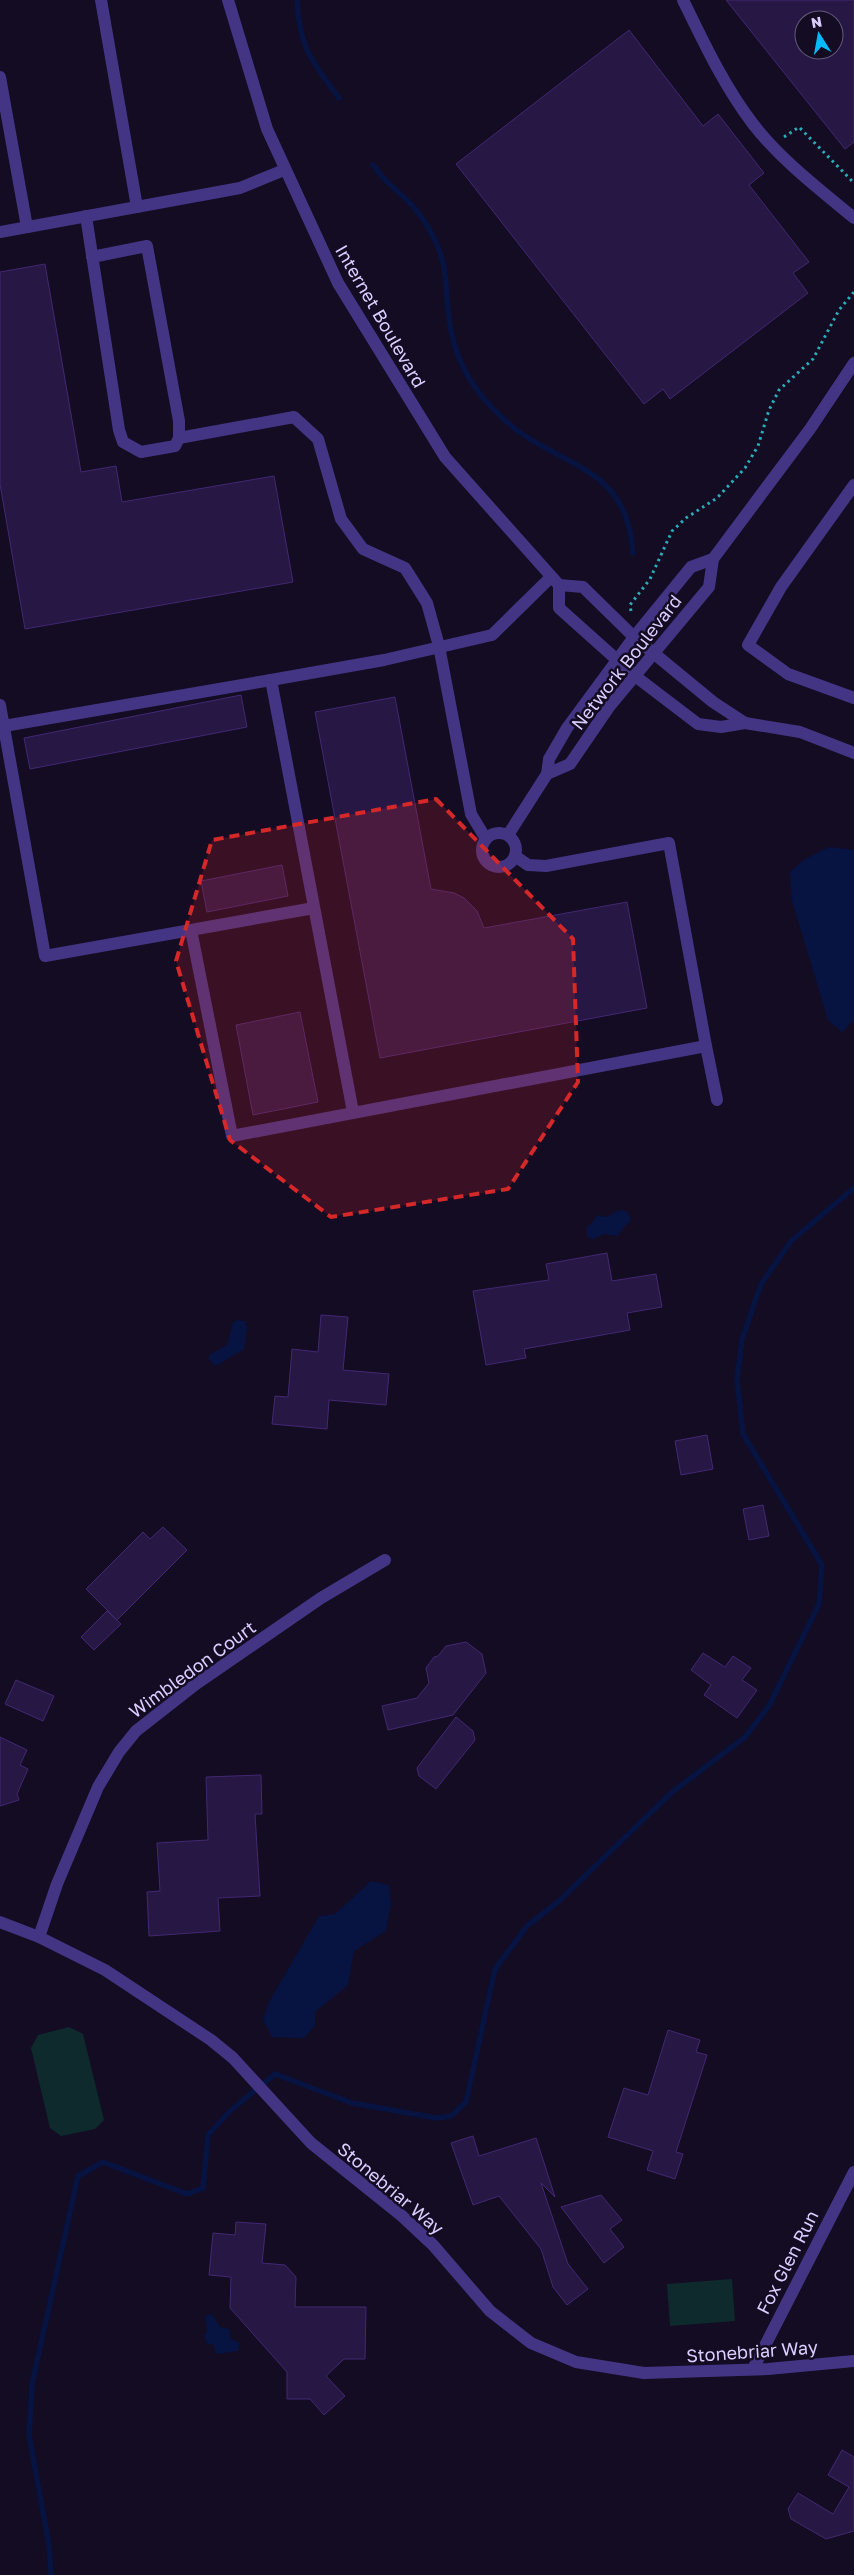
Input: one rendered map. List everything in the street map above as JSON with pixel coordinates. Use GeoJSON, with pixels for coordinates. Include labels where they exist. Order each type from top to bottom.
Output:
{"type":"FeatureCollection","features":[{"type":"Feature","properties":{"kind":"street"},"geometry":{"type":"LineString","coordinates":[[101,0],[137,206]]}},
{"type":"Feature","properties":{"kind":"street","name":"Internet Boulevard"},"geometry":{"type":"LineString","coordinates":[[228,0],[267,129],[284,170],[338,283],[445,457],[555,581]]}},
{"type":"Feature","properties":{"kind":"street"},"geometry":{"type":"LineString","coordinates":[[684,0],[729,88],[754,125],[806,178],[854,218]]}},
{"type":"Feature","properties":{"kind":"street"},"geometry":{"type":"LineString","coordinates":[[0,77],[27,227]]}},
{"type":"Feature","properties":{"kind":"street"},"geometry":{"type":"LineString","coordinates":[[0,232],[240,188],[284,170]]}},
{"type":"Feature","properties":{"kind":"street"},"geometry":{"type":"LineString","coordinates":[[86,216],[92,257],[123,442],[141,452],[175,446],[178,438],[179,421],[147,246],[92,257]]}},
{"type":"Feature","properties":{"kind":"street","name":"Network Boulevard"},"geometry":{"type":"LineString","coordinates":[[547,774],[570,764],[609,707],[709,587],[714,559],[810,429],[854,363]]}},
{"type":"Feature","properties":{"kind":"street"},"geometry":{"type":"LineString","coordinates":[[178,438],[294,417],[318,439],[341,519],[363,549],[405,568],[427,603],[439,646],[471,814],[486,839]]}},
{"type":"Feature","properties":{"kind":"street"},"geometry":{"type":"LineString","coordinates":[[854,485],[781,587],[748,645],[788,674],[854,698]]}},
{"type":"Feature","properties":{"kind":"street","name":"Network Boulevard"},"geometry":{"type":"LineString","coordinates":[[508,835],[547,774],[549,759],[567,728],[634,637],[691,567],[714,559]]}},
{"type":"Feature","properties":{"kind":"street"},"geometry":{"type":"LineString","coordinates":[[555,581],[583,587],[634,637],[713,702],[744,723]]}},
{"type":"Feature","properties":{"kind":"street"},"geometry":{"type":"LineString","coordinates":[[4,726],[384,660],[492,635],[555,581]]}},
{"type":"Feature","properties":{"kind":"street"},"geometry":{"type":"LineString","coordinates":[[555,581],[559,608],[635,676],[698,724],[721,727],[744,723],[800,732],[854,752]]}},
{"type":"Feature","properties":{"kind":"street"},"geometry":{"type":"LineString","coordinates":[[272,680],[353,1112]]}},
{"type":"Feature","properties":{"kind":"street"},"geometry":{"type":"LineString","coordinates":[[0,705],[45,956],[314,908]]}},
{"type":"Feature","properties":{"kind":"street"},"geometry":{"type":"LineString","coordinates":[[496,833],[508,835],[515,844],[515,856],[506,865],[500,867],[489,863],[482,849],[486,839],[496,833]]}},
{"type":"Feature","properties":{"kind":"street"},"geometry":{"type":"LineString","coordinates":[[515,856],[528,865],[546,866],[669,843],[717,1100]]}},
{"type":"Feature","properties":{"kind":"street"},"geometry":{"type":"LineString","coordinates":[[191,930],[232,1136],[706,1046]]}},
{"type":"Feature","properties":{"kind":"street","name":"Wimbledon Court"},"geometry":{"type":"LineString","coordinates":[[39,1936],[57,1884],[98,1787],[119,1752],[136,1731],[196,1684],[321,1598],[385,1560]]}},
{"type":"Feature","properties":{"kind":"street","name":"Stonebriar Way"},"geometry":{"type":"LineString","coordinates":[[0,1922],[39,1936],[105,1970],[211,2040],[233,2058],[311,2143],[402,2216],[433,2245],[490,2311],[531,2343],[576,2362],[644,2373],[754,2369],[854,2361]]}},
{"type":"Feature","properties":{"kind":"street","name":"Fox Glen Run"},"geometry":{"type":"LineString","coordinates":[[754,2369],[799,2275],[854,2172]]}},
{"type":"Feature","properties":{"kind":"path"},"geometry":{"type":"LineString","coordinates":[[773,144],[799,127],[854,183]]}},
{"type":"Feature","properties":{"kind":"path"},"geometry":{"type":"LineString","coordinates":[[620,623],[632,610],[630,605],[635,596],[650,579],[672,531],[686,518],[717,498],[745,468],[758,446],[769,410],[779,390],[813,360],[839,310],[854,292]]}},
{"type":"Feature","properties":{"kind":"highlighted area"},"geometry":{"type":"Polygon","coordinates":[[[436,799],[573,939],[578,1082],[508,1189],[331,1217],[230,1140],[176,961],[212,840],[436,799]]]}},
{"type":"Feature","properties":{"kind":"green space"},"geometry":{"type":"Polygon","coordinates":[[[69,2027],[83,2034],[104,2120],[95,2129],[61,2136],[50,2128],[31,2048],[38,2035],[69,2027]]]}},
{"type":"Feature","properties":{"kind":"green space"},"geometry":{"type":"Polygon","coordinates":[[[732,2279],[735,2321],[670,2326],[667,2284],[732,2279]]]}},
{"type":"Feature","properties":{"kind":"shaded area"},"geometry":{"type":"Polygon","coordinates":[[[829,847],[854,850],[854,1020],[842,1032],[828,1020],[792,901],[790,872],[805,859],[829,847]]]}},
{"type":"Feature","properties":{"kind":"shaded area"},"geometry":{"type":"Polygon","coordinates":[[[620,1210],[627,1211],[631,1220],[618,1236],[604,1234],[594,1239],[587,1237],[587,1227],[598,1215],[606,1217],[620,1210]]]}},
{"type":"Feature","properties":{"kind":"shaded area"},"geometry":{"type":"Polygon","coordinates":[[[237,1320],[245,1321],[247,1328],[244,1349],[216,1366],[209,1360],[209,1355],[227,1345],[233,1323],[237,1320]]]}},
{"type":"Feature","properties":{"kind":"shaded area"},"geometry":{"type":"Polygon","coordinates":[[[371,1881],[389,1885],[391,1904],[386,1931],[354,1951],[348,1985],[315,2012],[315,2026],[304,2038],[272,2037],[263,2020],[269,2002],[319,1916],[335,1914],[371,1881]]]}},
{"type":"Feature","properties":{"kind":"shaded area"},"geometry":{"type":"Polygon","coordinates":[[[212,2314],[220,2327],[229,2329],[231,2339],[240,2343],[238,2351],[216,2354],[213,2344],[207,2344],[204,2335],[207,2332],[205,2316],[212,2314]]]}},
{"type":"Feature","properties":{"kind":"building"},"geometry":{"type":"Polygon","coordinates":[[[726,0],[854,0],[854,142],[845,149],[726,0]]]}},
{"type":"Feature","properties":{"kind":"building"},"geometry":{"type":"Polygon","coordinates":[[[629,30],[703,126],[718,114],[764,173],[749,185],[809,262],[793,273],[808,293],[670,399],[663,389],[644,404],[456,164],[629,30]]]}},
{"type":"Feature","properties":{"kind":"building"},"geometry":{"type":"Polygon","coordinates":[[[45,264],[81,472],[116,466],[122,502],[274,476],[293,582],[25,629],[0,484],[0,272],[45,264]]]}},
{"type":"Feature","properties":{"kind":"building"},"geometry":{"type":"Polygon","coordinates":[[[241,695],[247,727],[30,769],[24,738],[241,695]]]}},
{"type":"Feature","properties":{"kind":"building"},"geometry":{"type":"Polygon","coordinates":[[[395,697],[431,889],[454,893],[464,898],[477,911],[484,928],[627,902],[647,1008],[380,1058],[315,712],[395,697]]]}},
{"type":"Feature","properties":{"kind":"building"},"geometry":{"type":"Polygon","coordinates":[[[282,865],[288,896],[207,912],[201,881],[282,865]]]}},
{"type":"Feature","properties":{"kind":"building"},"geometry":{"type":"Polygon","coordinates":[[[300,1012],[318,1102],[253,1115],[236,1025],[300,1012]]]}},
{"type":"Feature","properties":{"kind":"building"},"geometry":{"type":"Polygon","coordinates":[[[607,1253],[612,1281],[656,1274],[662,1307],[627,1313],[630,1330],[524,1349],[526,1358],[486,1365],[473,1291],[549,1280],[546,1264],[607,1253]]]}},
{"type":"Feature","properties":{"kind":"building"},"geometry":{"type":"Polygon","coordinates":[[[321,1315],[348,1317],[343,1370],[389,1374],[386,1405],[329,1400],[327,1429],[272,1424],[275,1396],[288,1397],[292,1349],[318,1352],[321,1315]]]}},
{"type":"Feature","properties":{"kind":"building"},"geometry":{"type":"Polygon","coordinates":[[[707,1435],[713,1469],[681,1475],[675,1441],[707,1435]]]}},
{"type":"Feature","properties":{"kind":"building"},"geometry":{"type":"Polygon","coordinates":[[[763,1505],[769,1536],[749,1540],[743,1509],[763,1505]]]}},
{"type":"Feature","properties":{"kind":"building"},"geometry":{"type":"Polygon","coordinates":[[[163,1527],[187,1550],[117,1620],[86,1589],[143,1532],[150,1539],[163,1527]]]}},
{"type":"Feature","properties":{"kind":"building"},"geometry":{"type":"Polygon","coordinates":[[[107,1611],[121,1624],[94,1650],[81,1637],[107,1611]]]}},
{"type":"Feature","properties":{"kind":"building"},"geometry":{"type":"Polygon","coordinates":[[[466,1642],[482,1654],[486,1673],[453,1715],[388,1730],[382,1706],[417,1698],[429,1683],[426,1668],[434,1657],[438,1656],[446,1646],[466,1642]]]}},
{"type":"Feature","properties":{"kind":"building"},"geometry":{"type":"Polygon","coordinates":[[[703,1653],[725,1667],[733,1656],[751,1668],[742,1680],[757,1690],[737,1718],[704,1695],[711,1685],[691,1670],[703,1653]]]}},
{"type":"Feature","properties":{"kind":"building"},"geometry":{"type":"Polygon","coordinates":[[[16,1680],[54,1696],[43,1721],[5,1704],[16,1680]]]}},
{"type":"Feature","properties":{"kind":"building"},"geometry":{"type":"Polygon","coordinates":[[[456,1717],[473,1731],[475,1740],[436,1789],[419,1776],[417,1768],[456,1717]]]}},
{"type":"Feature","properties":{"kind":"building"},"geometry":{"type":"Polygon","coordinates":[[[0,1737],[27,1750],[20,1765],[28,1769],[17,1794],[19,1800],[0,1806],[0,1737]]]}},
{"type":"Feature","properties":{"kind":"building"},"geometry":{"type":"Polygon","coordinates":[[[261,1775],[262,1814],[255,1814],[260,1896],[218,1898],[220,1931],[149,1936],[147,1892],[160,1891],[157,1843],[208,1840],[206,1777],[261,1775]]]}},
{"type":"Feature","properties":{"kind":"building"},"geometry":{"type":"Polygon","coordinates":[[[668,2030],[700,2040],[696,2052],[707,2055],[676,2152],[683,2154],[675,2179],[647,2170],[653,2151],[608,2137],[624,2088],[648,2095],[668,2030]]]}},
{"type":"Feature","properties":{"kind":"building"},"geometry":{"type":"Polygon","coordinates":[[[473,2136],[479,2156],[536,2138],[555,2197],[541,2183],[568,2264],[588,2289],[567,2305],[553,2287],[541,2249],[499,2196],[473,2205],[451,2143],[473,2136]]]}},
{"type":"Feature","properties":{"kind":"building"},"geometry":{"type":"Polygon","coordinates":[[[601,2195],[622,2220],[610,2229],[624,2247],[604,2263],[561,2207],[601,2195]]]}},
{"type":"Feature","properties":{"kind":"building"},"geometry":{"type":"Polygon","coordinates":[[[236,2222],[266,2224],[262,2263],[285,2265],[296,2277],[295,2307],[366,2307],[365,2359],[344,2359],[326,2376],[345,2396],[324,2415],[310,2399],[287,2399],[287,2372],[230,2308],[231,2277],[209,2275],[213,2233],[235,2235],[236,2222]]]}},
{"type":"Feature","properties":{"kind":"building"},"geometry":{"type":"Polygon","coordinates":[[[842,2450],[854,2457],[854,2531],[826,2539],[791,2519],[788,2509],[798,2493],[833,2514],[849,2487],[828,2475],[842,2450]]]}},
{"type":"Feature","properties":{"kind":"waterway"},"geometry":{"type":"LineString","coordinates":[[297,0],[298,16],[304,42],[314,63],[339,98]]}},
{"type":"Feature","properties":{"kind":"waterway"},"geometry":{"type":"LineString","coordinates":[[373,165],[384,179],[417,211],[436,242],[444,269],[448,314],[453,341],[462,365],[476,389],[498,414],[517,430],[596,477],[610,490],[621,506],[629,527],[633,553]]}},
{"type":"Feature","properties":{"kind":"waterway"},"geometry":{"type":"LineString","coordinates":[[51,2575],[49,2545],[29,2435],[32,2384],[78,2176],[103,2162],[187,2194],[203,2188],[208,2135],[230,2111],[275,2074],[352,2103],[437,2118],[451,2116],[466,2102],[495,1969],[527,1926],[559,1901],[671,1793],[745,1737],[769,1706],[819,1604],[822,1565],[743,1434],[737,1379],[742,1339],[761,1284],[791,1241],[854,1188]]}}]}
